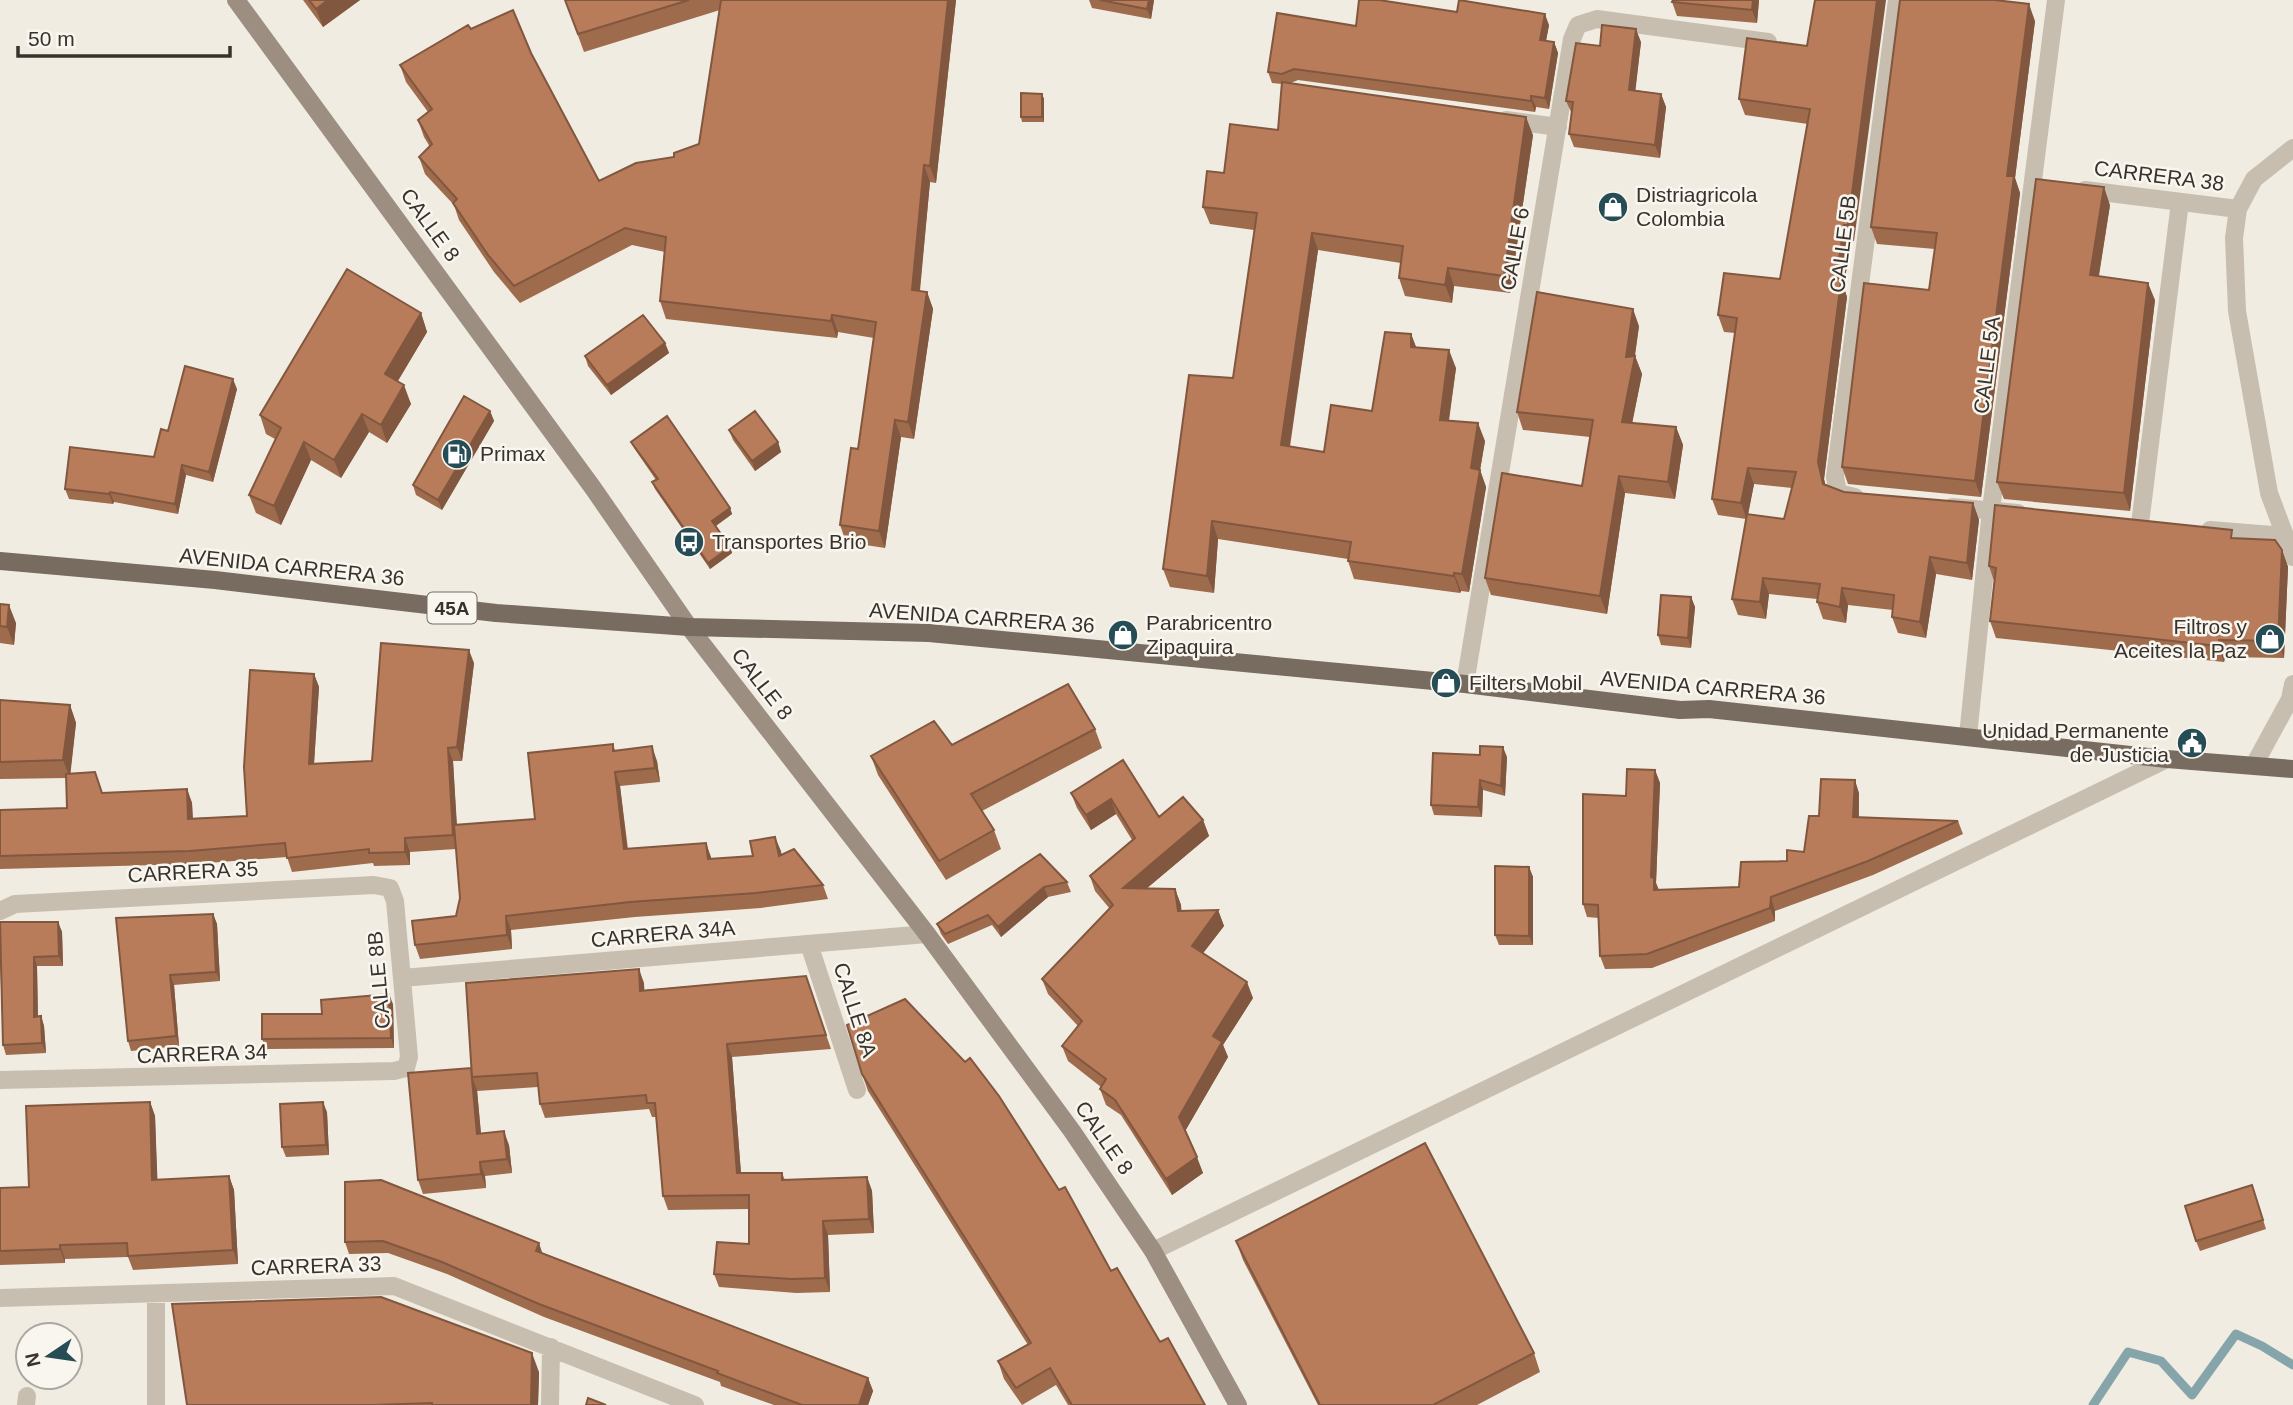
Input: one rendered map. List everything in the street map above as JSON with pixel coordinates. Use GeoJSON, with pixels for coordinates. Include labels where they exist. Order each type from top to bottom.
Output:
{"type":"FeatureCollection","features":[{"type":"Feature","properties":{"kind":"main road","name":"CALLE 8"},"geometry":{"type":"LineString","coordinates":[[236,0],[587,479],[690,627],[927,934],[1072,1130],[1153,1251],[1238,1405]]}},
{"type":"Feature","properties":{"kind":"main road","name":"AVENIDA CARRERA 36"},"geometry":{"type":"LineString","coordinates":[[0,561],[215,580],[496,612],[690,627],[929,633],[1465,684],[1680,710],[1709,709],[2293,769]]}},
{"type":"Feature","properties":{"kind":"street","name":"CALLE 5B"},"geometry":{"type":"LineString","coordinates":[[1867,499],[1838,493],[1835,477],[1897,0]]}},
{"type":"Feature","properties":{"kind":"street","name":"CALLE 5A"},"geometry":{"type":"LineString","coordinates":[[1968,736],[1991,510],[2039,185],[2056,0]]}},
{"type":"Feature","properties":{"kind":"street","name":"CALLE 6"},"geometry":{"type":"LineString","coordinates":[[1465,684],[1572,39],[1578,25],[1597,19],[1782,44]]}},
{"type":"Feature","properties":{"kind":"street"},"geometry":{"type":"LineString","coordinates":[[1489,117],[1558,127]]}},
{"type":"Feature","properties":{"kind":"street"},"geometry":{"type":"LineString","coordinates":[[2293,148],[2255,178],[2238,209],[2234,238],[2237,311],[2269,493],[2293,557]]}},
{"type":"Feature","properties":{"kind":"street","name":"CARRERA 38"},"geometry":{"type":"LineString","coordinates":[[2073,189],[2238,209]]}},
{"type":"Feature","properties":{"kind":"street"},"geometry":{"type":"LineString","coordinates":[[2140,524],[2180,202]]}},
{"type":"Feature","properties":{"kind":"street"},"geometry":{"type":"LineString","coordinates":[[1936,505],[2032,514]]}},
{"type":"Feature","properties":{"kind":"street"},"geometry":{"type":"LineString","coordinates":[[2193,528],[2285,536]]}},
{"type":"Feature","properties":{"kind":"street"},"geometry":{"type":"LineString","coordinates":[[2254,765],[2290,699],[2293,684]]}},
{"type":"Feature","properties":{"kind":"street"},"geometry":{"type":"LineString","coordinates":[[1153,1251],[2167,758]]}},
{"type":"Feature","properties":{"kind":"street","name":"CARRERA 35"},"geometry":{"type":"LineString","coordinates":[[0,911],[15,904],[374,885],[390,888]]}},
{"type":"Feature","properties":{"kind":"street","name":"CALLE 8B"},"geometry":{"type":"LineString","coordinates":[[390,888],[395,901],[402,978],[409,1057],[406,1068]]}},
{"type":"Feature","properties":{"kind":"street","name":"CARRERA 34A"},"geometry":{"type":"LineString","coordinates":[[402,978],[927,934]]}},
{"type":"Feature","properties":{"kind":"street","name":"CALLE 8A"},"geometry":{"type":"LineString","coordinates":[[809,944],[857,1090]]}},
{"type":"Feature","properties":{"kind":"street","name":"CARRERA 34"},"geometry":{"type":"LineString","coordinates":[[0,1080],[14,1083],[406,1068]]}},
{"type":"Feature","properties":{"kind":"street","name":"CARRERA 33"},"geometry":{"type":"LineString","coordinates":[[0,1298],[394,1286],[695,1405]]}},
{"type":"Feature","properties":{"kind":"street"},"geometry":{"type":"LineString","coordinates":[[156,1295],[156,1405]]}},
{"type":"Feature","properties":{"kind":"street"},"geometry":{"type":"LineString","coordinates":[[551,1347],[551,1405]]}},
{"type":"Feature","properties":{"kind":"building"},"geometry":{"type":"Polygon","coordinates":[[[309,0],[328,0],[316,9],[309,0]]]}},
{"type":"Feature","properties":{"kind":"building"},"geometry":{"type":"Polygon","coordinates":[[[565,0],[689,0],[578,34],[565,0]]]}},
{"type":"Feature","properties":{"kind":"building"},"geometry":{"type":"Polygon","coordinates":[[[721,0],[948,0],[930,166],[924,165],[912,290],[927,292],[908,422],[895,420],[879,531],[840,525],[851,448],[858,449],[876,322],[832,315],[831,321],[660,301],[666,237],[625,228],[514,286],[488,255],[453,203],[457,199],[419,157],[432,144],[418,120],[432,109],[400,65],[468,25],[471,29],[513,10],[531,53],[599,181],[636,163],[674,157],[674,153],[699,144],[721,0]]]}},
{"type":"Feature","properties":{"kind":"building"},"geometry":{"type":"Polygon","coordinates":[[[1100,0],[1149,0],[1147,9],[1100,0]]]}},
{"type":"Feature","properties":{"kind":"building"},"geometry":{"type":"Polygon","coordinates":[[[1359,0],[1379,0],[1457,12],[1459,0],[1545,14],[1540,40],[1554,42],[1545,98],[1531,96],[1531,101],[1294,69],[1282,74],[1268,72],[1277,13],[1356,26],[1359,0]]]}},
{"type":"Feature","properties":{"kind":"building"},"geometry":{"type":"Polygon","coordinates":[[[1753,0],[1752,10],[1672,2],[1753,0]]]}},
{"type":"Feature","properties":{"kind":"building"},"geometry":{"type":"Polygon","coordinates":[[[1815,0],[1877,0],[1848,225],[1844,225],[1836,280],[1841,281],[1818,462],[1823,484],[1844,492],[1973,503],[1967,563],[1930,557],[1920,622],[1892,617],[1894,595],[1842,588],[1840,607],[1817,602],[1820,584],[1763,578],[1760,602],[1732,599],[1747,514],[1784,519],[1796,472],[1748,468],[1741,503],[1712,499],[1737,318],[1718,315],[1724,273],[1780,279],[1810,109],[1739,99],[1747,38],[1807,46],[1815,0]]]}},
{"type":"Feature","properties":{"kind":"building"},"geometry":{"type":"Polygon","coordinates":[[[1900,0],[1995,0],[2029,4],[2007,176],[2014,176],[1975,481],[1842,467],[1864,283],[1929,290],[1937,233],[1871,227],[1900,0]]]}},
{"type":"Feature","properties":{"kind":"building"},"geometry":{"type":"Polygon","coordinates":[[[1602,25],[1636,29],[1629,90],[1661,94],[1655,145],[1569,134],[1573,102],[1566,101],[1576,43],[1600,46],[1602,25]]]}},
{"type":"Feature","properties":{"kind":"building"},"geometry":{"type":"Polygon","coordinates":[[[1282,82],[1526,117],[1504,276],[1448,268],[1445,285],[1399,278],[1403,246],[1312,233],[1281,445],[1324,452],[1331,405],[1372,411],[1385,332],[1411,334],[1411,347],[1449,350],[1440,420],[1478,423],[1471,468],[1480,470],[1462,574],[1454,573],[1454,576],[1348,561],[1351,542],[1212,521],[1207,576],[1163,569],[1189,375],[1233,378],[1257,213],[1203,207],[1207,171],[1224,173],[1230,124],[1278,130],[1282,82]]]}},
{"type":"Feature","properties":{"kind":"building"},"geometry":{"type":"Polygon","coordinates":[[[1021,93],[1042,94],[1042,117],[1021,117],[1021,93]]]}},
{"type":"Feature","properties":{"kind":"building"},"geometry":{"type":"Polygon","coordinates":[[[2036,179],[2104,187],[2090,275],[2148,283],[2124,493],[1997,482],[2036,179]]]}},
{"type":"Feature","properties":{"kind":"building"},"geometry":{"type":"Polygon","coordinates":[[[347,269],[421,313],[385,374],[404,385],[381,425],[362,414],[334,460],[304,442],[274,506],[249,495],[281,428],[260,415],[347,269]]]}},
{"type":"Feature","properties":{"kind":"building"},"geometry":{"type":"Polygon","coordinates":[[[1537,292],[1633,309],[1626,357],[1635,356],[1622,422],[1676,427],[1668,482],[1619,476],[1600,596],[1485,578],[1502,473],[1582,486],[1593,420],[1517,412],[1537,292]]]}},
{"type":"Feature","properties":{"kind":"building"},"geometry":{"type":"Polygon","coordinates":[[[643,315],[665,343],[607,385],[585,356],[643,315]]]}},
{"type":"Feature","properties":{"kind":"building"},"geometry":{"type":"Polygon","coordinates":[[[185,366],[233,379],[209,472],[182,465],[175,504],[110,492],[65,489],[70,447],[154,457],[161,429],[168,431],[185,366]]]}},
{"type":"Feature","properties":{"kind":"building","name":"Primax"},"geometry":{"type":"Polygon","coordinates":[[[464,396],[490,411],[438,500],[413,485],[464,396]]]}},
{"type":"Feature","properties":{"kind":"building"},"geometry":{"type":"Polygon","coordinates":[[[755,411],[778,442],[752,461],[729,430],[755,411]]]}},
{"type":"Feature","properties":{"kind":"building"},"geometry":{"type":"Polygon","coordinates":[[[667,416],[730,508],[712,521],[730,547],[708,563],[652,482],[658,479],[631,442],[667,416]]]}},
{"type":"Feature","properties":{"kind":"building"},"geometry":{"type":"Polygon","coordinates":[[[1995,505],[2232,530],[2231,538],[2275,540],[2282,550],[2278,641],[2219,640],[2218,646],[1990,621],[1996,568],[1989,566],[1995,505]]]}},
{"type":"Feature","properties":{"kind":"building"},"geometry":{"type":"Polygon","coordinates":[[[1661,595],[1691,597],[1688,638],[1658,635],[1661,595]]]}},
{"type":"Feature","properties":{"kind":"building"},"geometry":{"type":"Polygon","coordinates":[[[0,604],[9,605],[7,627],[0,626],[0,604]]]}},
{"type":"Feature","properties":{"kind":"building"},"geometry":{"type":"Polygon","coordinates":[[[381,643],[469,650],[457,747],[448,748],[453,835],[405,838],[405,852],[369,853],[369,849],[287,858],[285,843],[190,851],[0,856],[0,810],[67,808],[66,774],[95,772],[102,793],[187,789],[188,819],[247,816],[244,767],[250,670],[314,674],[309,764],[372,761],[381,643]]]}},
{"type":"Feature","properties":{"kind":"building"},"geometry":{"type":"Polygon","coordinates":[[[1068,684],[1095,729],[971,794],[994,830],[939,861],[871,756],[934,721],[952,745],[1068,684]]]}},
{"type":"Feature","properties":{"kind":"building"},"geometry":{"type":"Polygon","coordinates":[[[0,700],[70,705],[63,760],[0,762],[0,700]]]}},
{"type":"Feature","properties":{"kind":"building"},"geometry":{"type":"Polygon","coordinates":[[[613,744],[613,751],[652,746],[655,768],[615,772],[624,849],[706,843],[708,859],[753,856],[750,841],[775,837],[779,856],[794,849],[823,885],[506,916],[507,935],[415,945],[412,921],[456,916],[460,898],[454,825],[535,819],[528,753],[613,744]]]}},
{"type":"Feature","properties":{"kind":"building"},"geometry":{"type":"Polygon","coordinates":[[[1480,746],[1503,747],[1501,786],[1480,780],[1478,807],[1431,805],[1433,753],[1480,755],[1480,746]]]}},
{"type":"Feature","properties":{"kind":"building"},"geometry":{"type":"Polygon","coordinates":[[[1123,760],[1159,817],[1183,797],[1203,820],[1123,888],[1175,889],[1178,911],[1218,910],[1192,946],[1247,982],[1213,1036],[1222,1042],[1179,1117],[1197,1157],[1166,1179],[1115,1100],[1100,1089],[1106,1079],[1062,1046],[1082,1021],[1042,979],[1113,905],[1090,876],[1135,838],[1111,799],[1086,815],[1071,793],[1123,760]]]}},
{"type":"Feature","properties":{"kind":"building"},"geometry":{"type":"Polygon","coordinates":[[[1627,769],[1655,770],[1651,877],[1654,878],[1654,890],[1739,887],[1741,862],[1787,861],[1787,850],[1804,852],[1809,816],[1819,816],[1821,779],[1855,780],[1853,817],[1958,821],[1868,861],[1771,897],[1770,908],[1647,954],[1600,956],[1598,905],[1583,904],[1583,794],[1626,796],[1627,769]]]}},
{"type":"Feature","properties":{"kind":"building"},"geometry":{"type":"Polygon","coordinates":[[[1040,854],[1067,882],[1044,887],[998,927],[988,915],[945,934],[937,924],[1040,854]]]}},
{"type":"Feature","properties":{"kind":"building"},"geometry":{"type":"Polygon","coordinates":[[[1495,866],[1529,867],[1529,936],[1495,935],[1495,866]]]}},
{"type":"Feature","properties":{"kind":"building"},"geometry":{"type":"Polygon","coordinates":[[[213,914],[216,972],[170,975],[176,1036],[128,1041],[116,918],[213,914]]]}},
{"type":"Feature","properties":{"kind":"building"},"geometry":{"type":"Polygon","coordinates":[[[0,922],[58,922],[59,956],[34,957],[34,1017],[41,1016],[42,1043],[3,1045],[0,922]]]}},
{"type":"Feature","properties":{"kind":"building"},"geometry":{"type":"Polygon","coordinates":[[[639,969],[640,991],[806,976],[826,1035],[727,1044],[737,1173],[782,1173],[782,1180],[867,1177],[869,1219],[823,1221],[825,1278],[791,1279],[714,1274],[717,1242],[749,1244],[749,1195],[663,1196],[655,1103],[647,1103],[646,1095],[540,1104],[537,1073],[472,1077],[466,983],[639,969]]]}},
{"type":"Feature","properties":{"kind":"building"},"geometry":{"type":"Polygon","coordinates":[[[389,994],[391,1038],[262,1039],[262,1014],[322,1014],[321,1000],[389,994]]]}},
{"type":"Feature","properties":{"kind":"building"},"geometry":{"type":"Polygon","coordinates":[[[905,999],[965,1062],[970,1058],[999,1096],[1059,1190],[1065,1187],[1111,1271],[1117,1268],[1160,1342],[1168,1338],[1205,1405],[1072,1405],[1050,1368],[1016,1388],[998,1361],[1031,1343],[862,1074],[847,1025],[905,999]]]}},
{"type":"Feature","properties":{"kind":"building"},"geometry":{"type":"Polygon","coordinates":[[[471,1068],[477,1134],[504,1131],[507,1159],[480,1162],[481,1174],[418,1180],[408,1073],[471,1068]]]}},
{"type":"Feature","properties":{"kind":"building"},"geometry":{"type":"Polygon","coordinates":[[[150,1102],[152,1180],[229,1176],[233,1250],[128,1256],[127,1243],[60,1245],[60,1249],[0,1251],[0,1188],[29,1187],[26,1106],[150,1102]]]}},
{"type":"Feature","properties":{"kind":"building"},"geometry":{"type":"Polygon","coordinates":[[[323,1102],[326,1145],[282,1147],[280,1104],[323,1102]]]}},
{"type":"Feature","properties":{"kind":"building"},"geometry":{"type":"Polygon","coordinates":[[[1425,1143],[1534,1353],[1433,1405],[1320,1405],[1236,1241],[1425,1143]]]}},
{"type":"Feature","properties":{"kind":"building"},"geometry":{"type":"Polygon","coordinates":[[[381,1180],[539,1243],[536,1251],[868,1378],[859,1405],[802,1405],[539,1304],[442,1262],[383,1241],[345,1242],[345,1182],[381,1180]]]}},
{"type":"Feature","properties":{"kind":"building"},"geometry":{"type":"Polygon","coordinates":[[[2252,1185],[2263,1220],[2196,1241],[2185,1206],[2252,1185]]]}},
{"type":"Feature","properties":{"kind":"building"},"geometry":{"type":"Polygon","coordinates":[[[381,1297],[532,1353],[531,1405],[187,1405],[172,1304],[381,1297]]]}},
{"type":"Feature","properties":{"kind":"building"},"geometry":{"type":"Polygon","coordinates":[[[588,1398],[606,1405],[586,1405],[588,1398]]]}},
{"type":"Feature","properties":{"kind":"waterway"},"geometry":{"type":"LineString","coordinates":[[2093,1405],[2128,1352],[2161,1361],[2192,1395],[2236,1334],[2293,1365]]}},
{"type":"Feature","properties":{"kind":"place","name":"Distriagricola Colombia"},"geometry":{"type":"Point","coordinates":[1613,207]}},
{"type":"Feature","properties":{"kind":"place","name":"Primax"},"geometry":{"type":"Point","coordinates":[457,454]}},
{"type":"Feature","properties":{"kind":"place","name":"Transportes Brio"},"geometry":{"type":"Point","coordinates":[689,542]}},
{"type":"Feature","properties":{"kind":"place","name":"Parabricentro Zipaquira"},"geometry":{"type":"Point","coordinates":[1123,635]}},
{"type":"Feature","properties":{"kind":"place","name":"Filtros y Aceites la Paz"},"geometry":{"type":"Point","coordinates":[2270,639]}},
{"type":"Feature","properties":{"kind":"place","name":"Filters Mobil"},"geometry":{"type":"Point","coordinates":[1446,683]}},
{"type":"Feature","properties":{"kind":"place","name":"Unidad Permanente de Justicia"},"geometry":{"type":"Point","coordinates":[2192,743]}}]}
